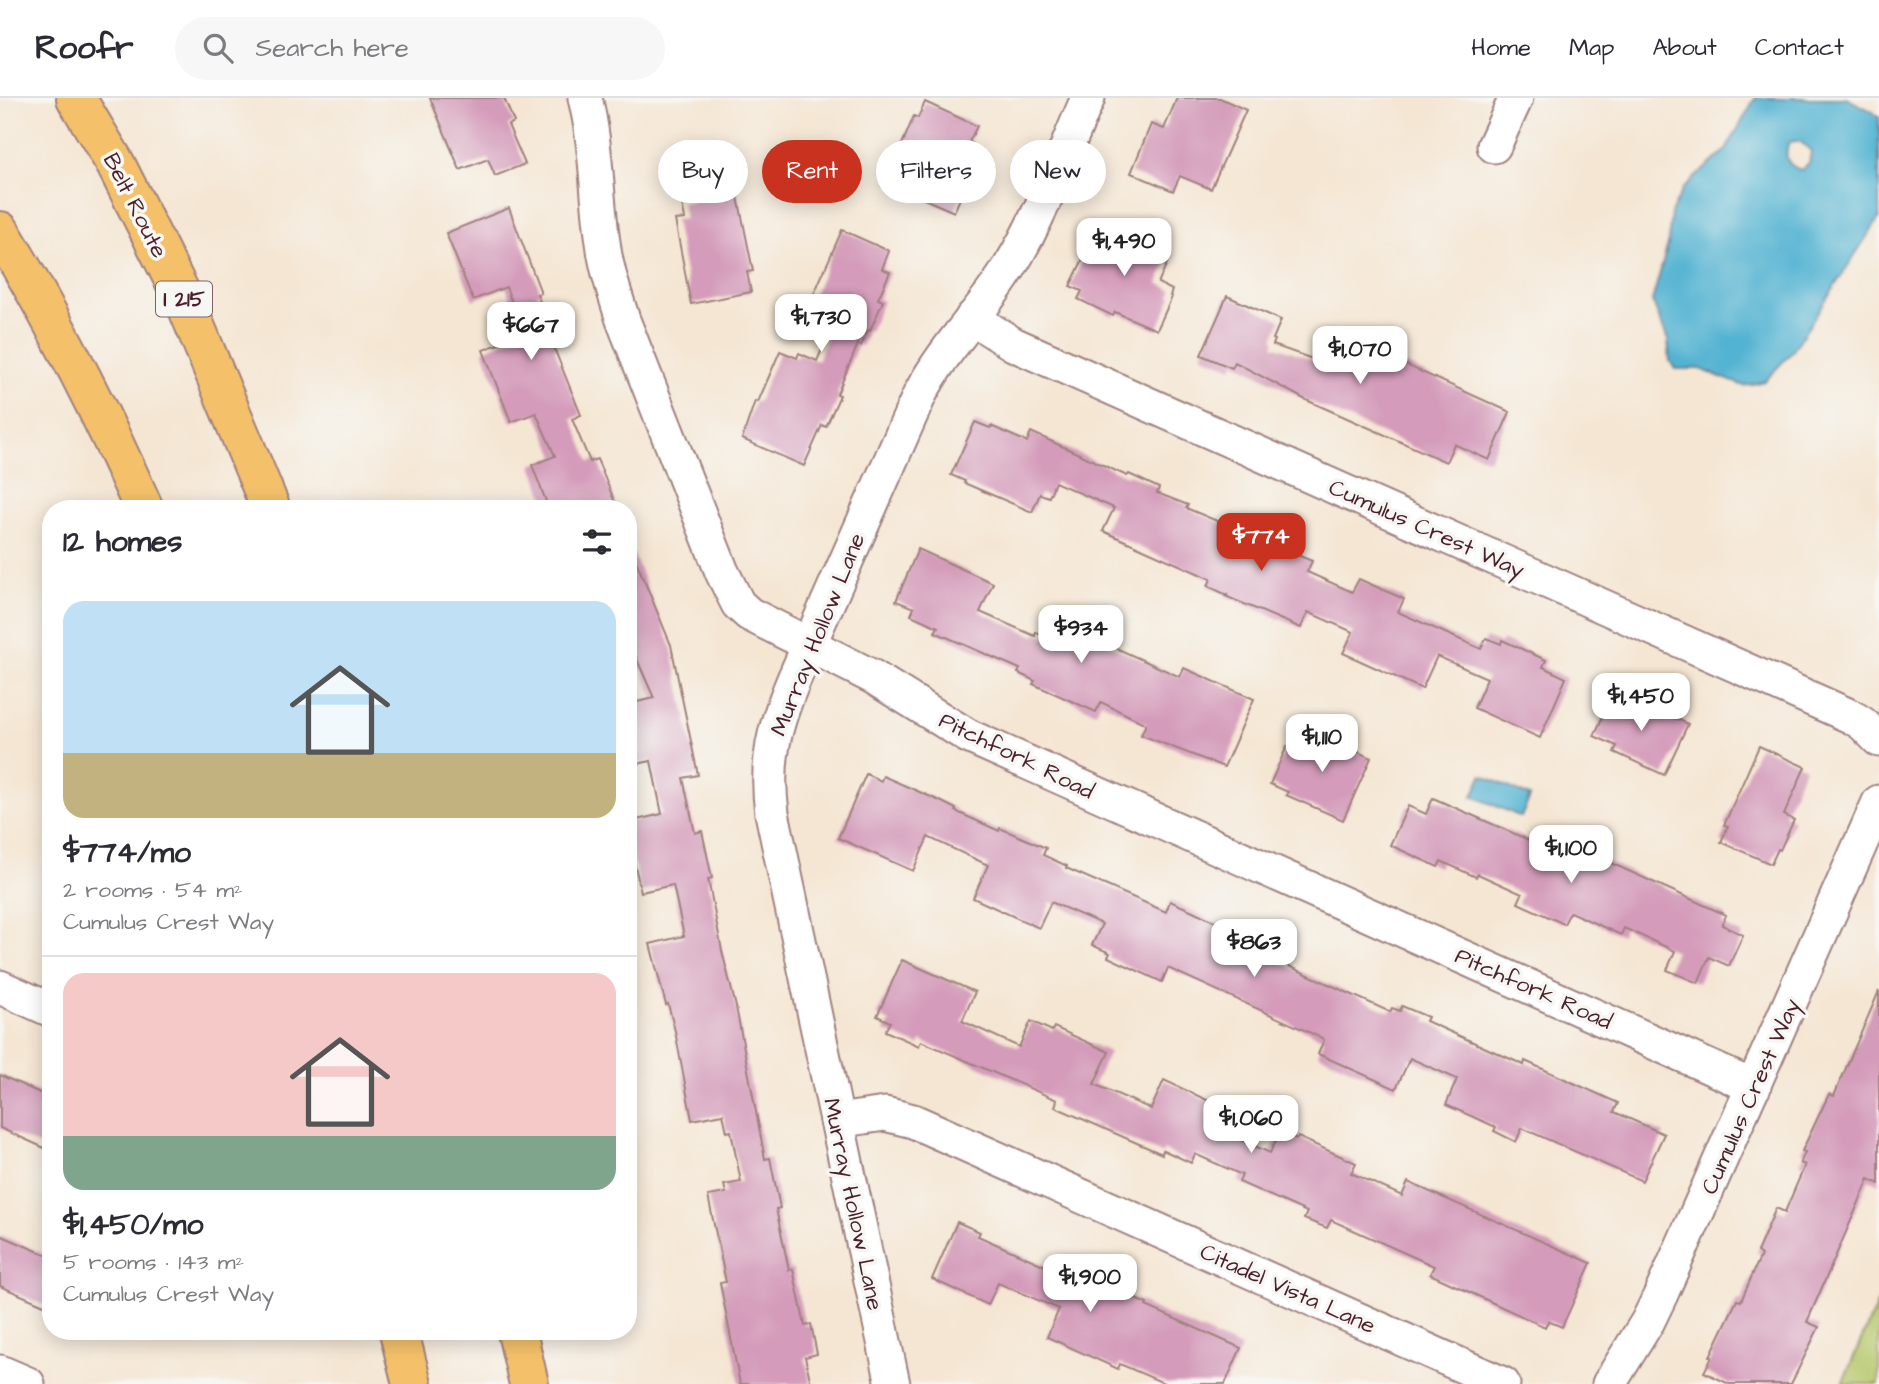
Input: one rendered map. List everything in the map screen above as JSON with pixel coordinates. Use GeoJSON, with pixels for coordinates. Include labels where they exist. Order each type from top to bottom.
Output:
{"type":"FeatureCollection","features":[{"type":"Feature","properties":{"kind":"highway","name":"Belt Route"},"geometry":{"type":"LineString","coordinates":[[76,98],[115,163],[186,304],[267,500]]}},
{"type":"Feature","properties":{"kind":"highway"},"geometry":{"type":"LineString","coordinates":[[0,231],[49,313],[105,421],[140,500]]}},
{"type":"Feature","properties":{"kind":"highway"},"geometry":{"type":"LineString","coordinates":[[401,1340],[412,1384]]}},
{"type":"Feature","properties":{"kind":"highway"},"geometry":{"type":"LineString","coordinates":[[519,1340],[529,1384]]}},
{"type":"Feature","properties":{"kind":"street","name":"Pitchfork Road"},"geometry":{"type":"LineString","coordinates":[[585,98],[592,128],[603,243],[611,281],[722,572],[738,604],[749,614],[873,677],[968,736],[1754,1087]]}},
{"type":"Feature","properties":{"kind":"street","name":"Murray Hollow Lane"},"geometry":{"type":"LineString","coordinates":[[893,1384],[769,790],[769,765],[777,720],[925,384],[942,355],[993,291],[1019,251],[1088,98]]}},
{"type":"Feature","properties":{"kind":"street"},"geometry":{"type":"LineString","coordinates":[[1494,146],[1516,98]]}},
{"type":"Feature","properties":{"kind":"street","name":"Cumulus Crest Way"},"geometry":{"type":"LineString","coordinates":[[972,318],[1013,344],[1852,717],[1879,740]]}},
{"type":"Feature","properties":{"kind":"street","name":"Cumulus Crest Way"},"geometry":{"type":"LineString","coordinates":[[1609,1384],[1653,1312],[1879,802]]}},
{"type":"Feature","properties":{"kind":"street"},"geometry":{"type":"LineString","coordinates":[[0,987],[42,1006]]}},
{"type":"Feature","properties":{"kind":"street","name":"Citadel Vista Lane"},"geometry":{"type":"LineString","coordinates":[[837,1121],[885,1114],[913,1121],[1503,1384]]}},
{"type":"Feature","properties":{"kind":"street"},"geometry":{"type":"LineString","coordinates":[[0,1371],[28,1384]]}},
{"type":"Feature","properties":{"kind":"green space"},"geometry":{"type":"Polygon","coordinates":[[[1879,1300],[1879,1384],[1842,1384],[1879,1300]]]}},
{"type":"Feature","properties":{"kind":"water"},"geometry":{"type":"Polygon","coordinates":[[[1755,98],[1846,98],[1872,111],[1879,118],[1879,218],[1792,352],[1765,381],[1744,386],[1700,369],[1675,369],[1670,361],[1668,340],[1652,301],[1668,244],[1671,213],[1683,188],[1726,150],[1755,98]],[[1792,141],[1788,144],[1786,153],[1792,166],[1801,170],[1809,163],[1811,151],[1801,142],[1792,141]]]}},
{"type":"Feature","properties":{"kind":"water"},"geometry":{"type":"Polygon","coordinates":[[[1482,775],[1530,797],[1521,817],[1473,796],[1482,775]]]}},
{"type":"Feature","properties":{"kind":"building"},"geometry":{"type":"Polygon","coordinates":[[[430,98],[504,98],[514,122],[508,125],[525,164],[495,176],[488,159],[460,170],[430,98]]]}},
{"type":"Feature","properties":{"kind":"building"},"geometry":{"type":"Polygon","coordinates":[[[1177,98],[1220,98],[1246,110],[1211,189],[1180,176],[1173,191],[1131,173],[1151,124],[1164,129],[1177,98]]]}},
{"type":"Feature","properties":{"kind":"building"},"geometry":{"type":"Polygon","coordinates":[[[925,102],[977,126],[970,140],[904,140],[914,116],[918,118],[925,102]]]}},
{"type":"Feature","properties":{"kind":"building"},"geometry":{"type":"Polygon","coordinates":[[[682,203],[739,203],[753,271],[747,272],[751,292],[691,304],[675,220],[685,219],[682,203]]]}},
{"type":"Feature","properties":{"kind":"building"},"geometry":{"type":"Polygon","coordinates":[[[933,203],[958,203],[954,212],[933,203]]]}},
{"type":"Feature","properties":{"kind":"building"},"geometry":{"type":"Polygon","coordinates":[[[509,208],[541,293],[537,294],[558,347],[554,348],[581,415],[572,419],[590,462],[597,459],[614,500],[546,500],[532,465],[555,456],[536,413],[511,422],[483,350],[524,334],[506,287],[473,300],[446,233],[509,208]]]}},
{"type":"Feature","properties":{"kind":"building"},"geometry":{"type":"Polygon","coordinates":[[[842,230],[889,251],[882,269],[890,272],[878,299],[883,301],[870,331],[868,330],[861,346],[858,344],[826,427],[822,425],[804,466],[742,439],[755,401],[758,402],[780,351],[797,358],[799,353],[817,361],[837,315],[810,303],[842,230]]]}},
{"type":"Feature","properties":{"kind":"building"},"geometry":{"type":"Polygon","coordinates":[[[1097,230],[1131,243],[1137,232],[1164,244],[1158,259],[1167,263],[1158,283],[1172,290],[1172,297],[1157,330],[1115,312],[1113,316],[1078,299],[1082,291],[1070,286],[1097,230]]]}},
{"type":"Feature","properties":{"kind":"building"},"geometry":{"type":"Polygon","coordinates":[[[1227,296],[1281,320],[1273,345],[1321,362],[1333,335],[1346,341],[1347,338],[1510,412],[1489,460],[1454,444],[1446,462],[1304,399],[1235,362],[1232,368],[1201,355],[1227,296]]]}},
{"type":"Feature","properties":{"kind":"building"},"geometry":{"type":"Polygon","coordinates":[[[975,422],[1027,442],[1031,432],[1127,476],[1129,474],[1159,488],[1157,493],[1188,505],[1186,508],[1312,561],[1307,572],[1352,592],[1359,579],[1404,599],[1398,612],[1481,649],[1486,638],[1501,644],[1502,640],[1546,660],[1543,667],[1566,678],[1540,738],[1474,708],[1487,678],[1437,656],[1422,689],[1343,653],[1353,632],[1308,612],[1301,628],[1225,596],[1227,595],[1208,586],[1211,579],[1103,531],[1114,508],[1055,482],[1049,497],[1040,494],[1032,512],[964,483],[965,481],[951,475],[975,422]]]}},
{"type":"Feature","properties":{"kind":"building"},"geometry":{"type":"Polygon","coordinates":[[[918,549],[993,583],[980,612],[1035,636],[1036,632],[1055,641],[1063,624],[1180,677],[1184,668],[1254,699],[1224,767],[1141,735],[1146,724],[1101,702],[1096,712],[1033,684],[1035,681],[1018,673],[1020,669],[935,632],[938,627],[911,615],[914,608],[896,601],[918,549]]]}},
{"type":"Feature","properties":{"kind":"building"},"geometry":{"type":"Polygon","coordinates":[[[637,563],[671,645],[698,775],[683,778],[695,833],[702,831],[712,878],[708,879],[722,951],[736,1007],[765,1159],[770,1158],[780,1208],[776,1209],[789,1270],[793,1269],[805,1326],[811,1324],[817,1354],[805,1357],[811,1384],[740,1384],[720,1283],[726,1282],[708,1196],[726,1193],[724,1185],[741,1182],[731,1131],[727,1132],[723,1114],[692,1120],[675,1031],[650,944],[684,936],[673,885],[641,892],[637,875],[637,820],[662,814],[651,761],[637,764],[637,702],[654,698],[637,659],[637,563]]]}},
{"type":"Feature","properties":{"kind":"building"},"geometry":{"type":"Polygon","coordinates":[[[1614,692],[1688,724],[1664,775],[1614,752],[1617,746],[1594,736],[1614,692]]]}},
{"type":"Feature","properties":{"kind":"building"},"geometry":{"type":"Polygon","coordinates":[[[1308,729],[1371,758],[1343,820],[1286,795],[1288,792],[1270,784],[1287,746],[1298,751],[1308,729]]]}},
{"type":"Feature","properties":{"kind":"building"},"geometry":{"type":"Polygon","coordinates":[[[1759,746],[1805,767],[1784,815],[1794,820],[1771,864],[1721,842],[1728,826],[1724,825],[1759,746]]]}},
{"type":"Feature","properties":{"kind":"building"},"geometry":{"type":"Polygon","coordinates":[[[866,774],[881,781],[883,776],[999,831],[1000,828],[1046,848],[1043,855],[1067,866],[1066,868],[1166,912],[1170,901],[1193,911],[1262,944],[1258,952],[1390,1012],[1392,1008],[1400,1011],[1402,1006],[1428,1017],[1426,1021],[1618,1103],[1614,1112],[1664,1134],[1642,1181],[1522,1128],[1516,1142],[1494,1131],[1496,1127],[1446,1105],[1457,1079],[1410,1058],[1396,1089],[1318,1054],[1324,1040],[1322,1038],[1168,968],[1162,982],[1108,957],[1110,953],[1092,945],[1102,924],[1051,902],[1039,928],[973,898],[988,865],[928,837],[913,871],[838,838],[866,774]]]}},
{"type":"Feature","properties":{"kind":"building"},"geometry":{"type":"Polygon","coordinates":[[[1433,798],[1558,853],[1563,841],[1577,847],[1580,840],[1606,851],[1602,859],[1726,915],[1722,925],[1743,935],[1729,966],[1709,957],[1698,983],[1667,970],[1675,951],[1624,928],[1621,935],[1570,912],[1564,924],[1518,903],[1522,894],[1478,874],[1476,877],[1441,861],[1438,867],[1390,845],[1408,806],[1426,814],[1433,798]]]}},
{"type":"Feature","properties":{"kind":"building"},"geometry":{"type":"Polygon","coordinates":[[[902,960],[975,992],[962,1021],[1019,1047],[1031,1021],[1052,1031],[1054,1027],[1109,1052],[1094,1084],[1151,1109],[1164,1080],[1235,1113],[1225,1133],[1270,1153],[1280,1132],[1297,1139],[1298,1137],[1356,1163],[1351,1173],[1402,1196],[1408,1182],[1591,1263],[1562,1327],[1548,1321],[1545,1327],[1430,1274],[1434,1266],[1331,1220],[1327,1228],[1304,1219],[1307,1212],[1239,1182],[1242,1175],[1195,1154],[1191,1163],[1163,1150],[1162,1154],[1055,1107],[1057,1100],[921,1041],[919,1046],[885,1031],[890,1022],[877,1016],[902,960]]]}},
{"type":"Feature","properties":{"kind":"building"},"geometry":{"type":"Polygon","coordinates":[[[1879,991],[1879,1184],[1869,1179],[1807,1322],[1819,1327],[1791,1384],[1729,1384],[1704,1372],[1712,1357],[1710,1356],[1737,1300],[1741,1301],[1761,1255],[1757,1252],[1776,1208],[1785,1212],[1805,1165],[1800,1163],[1805,1152],[1802,1151],[1829,1094],[1834,1096],[1879,991]]]}},
{"type":"Feature","properties":{"kind":"building"},"geometry":{"type":"Polygon","coordinates":[[[0,1075],[42,1094],[42,1147],[0,1128],[0,1075]]]}},
{"type":"Feature","properties":{"kind":"building"},"geometry":{"type":"Polygon","coordinates":[[[957,1222],[980,1232],[978,1236],[1059,1272],[1060,1269],[1123,1297],[1124,1294],[1241,1348],[1225,1384],[1166,1384],[1120,1364],[1118,1369],[1047,1337],[1059,1309],[998,1283],[988,1305],[932,1279],[957,1222]]]}},
{"type":"Feature","properties":{"kind":"building"},"geometry":{"type":"Polygon","coordinates":[[[0,1235],[42,1253],[42,1304],[0,1286],[0,1235]]]}}]}
